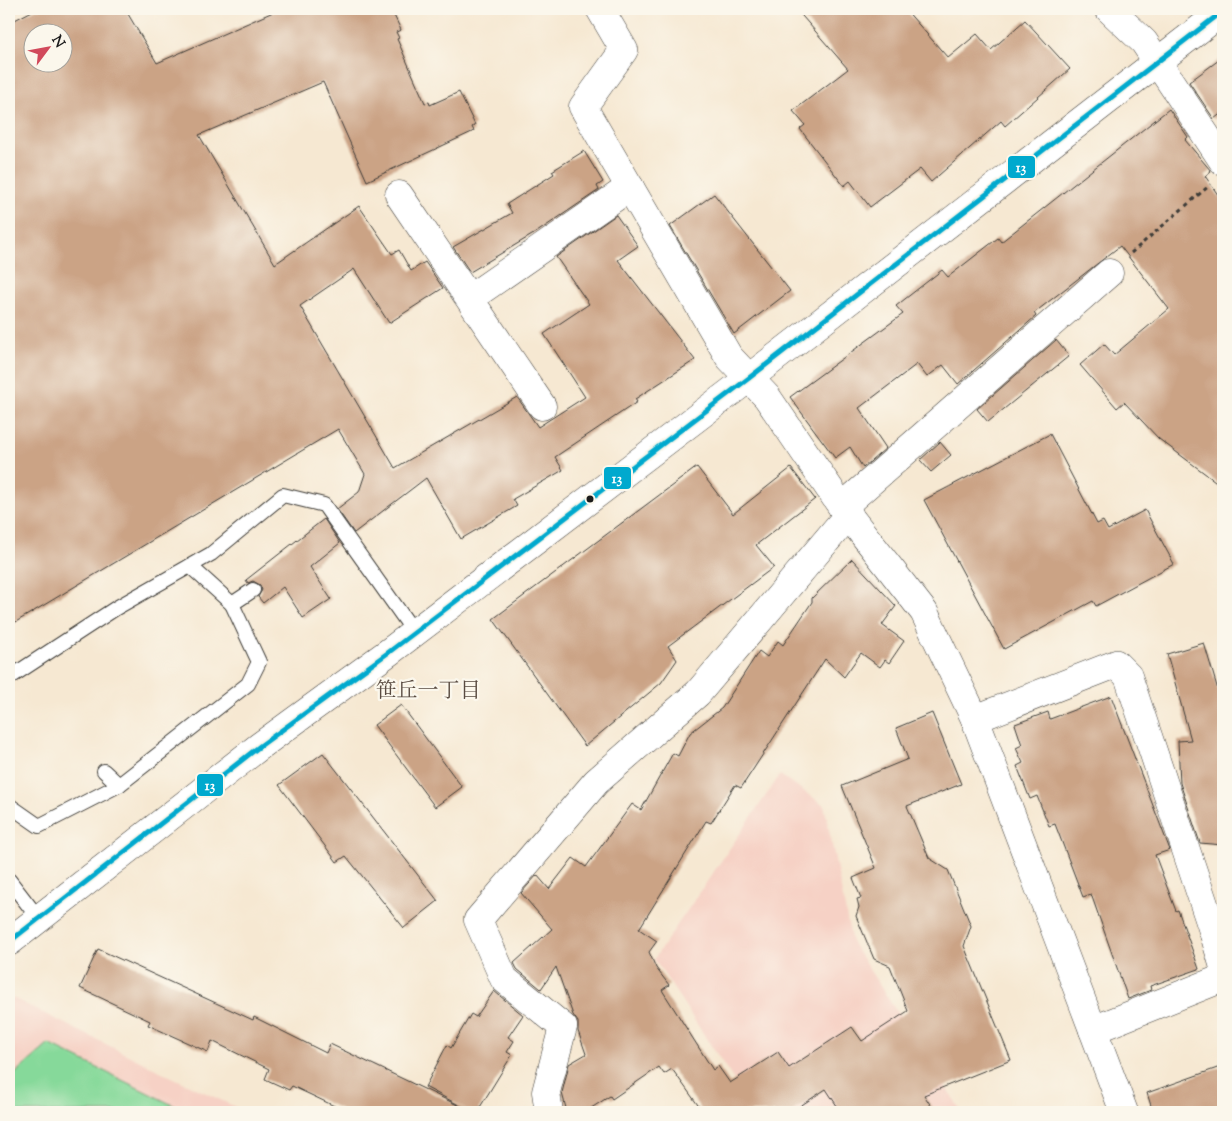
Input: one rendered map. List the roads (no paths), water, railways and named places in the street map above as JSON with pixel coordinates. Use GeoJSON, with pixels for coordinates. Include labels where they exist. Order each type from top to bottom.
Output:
{"type":"FeatureCollection","features":[{"type":"Feature","properties":{"kind":"street"},"geometry":{"type":"LineString","coordinates":[[600,9],[624,50],[583,107],[729,357],[767,397],[845,510],[924,612],[975,719],[1124,1112]]}},
{"type":"Feature","properties":{"kind":"street"},"geometry":{"type":"LineString","coordinates":[[1110,9],[1141,38],[1159,62],[1220,170]]}},
{"type":"Feature","properties":{"kind":"street"},"geometry":{"type":"LineString","coordinates":[[9,942],[253,752],[749,378],[1223,11]]}},
{"type":"Feature","properties":{"kind":"street"},"geometry":{"type":"LineString","coordinates":[[470,298],[630,187]]}},
{"type":"Feature","properties":{"kind":"street"},"geometry":{"type":"LineString","coordinates":[[398,195],[542,406]]}},
{"type":"Feature","properties":{"kind":"street"},"geometry":{"type":"LineString","coordinates":[[549,1112],[546,1092],[562,1027],[504,979],[478,920],[596,782],[698,693],[845,510],[1109,273]]}},
{"type":"Feature","properties":{"kind":"street"},"geometry":{"type":"LineString","coordinates":[[975,719],[1116,664],[1128,676],[1218,934],[1223,964]]}},
{"type":"Feature","properties":{"kind":"street"},"geometry":{"type":"LineString","coordinates":[[1093,1030],[1223,978]]}},
{"type":"Feature","properties":{"kind":"lane"},"geometry":{"type":"LineString","coordinates":[[9,678],[116,608],[211,554],[283,495],[324,505],[414,632]]}},
{"type":"Feature","properties":{"kind":"lane"},"geometry":{"type":"LineString","coordinates":[[9,805],[39,826],[119,785],[248,684],[259,662],[232,604],[190,566]]}},
{"type":"Feature","properties":{"kind":"lane"},"geometry":{"type":"LineString","coordinates":[[232,604],[253,590]]}},
{"type":"Feature","properties":{"kind":"lane"},"geometry":{"type":"LineString","coordinates":[[104,770],[119,785]]}},
{"type":"Feature","properties":{"kind":"lane"},"geometry":{"type":"LineString","coordinates":[[9,880],[38,919]]}},
{"type":"Feature","properties":{"kind":"district","name":"笹丘一丁目"},"geometry":{"type":"Point","coordinates":[428,692]}}]}
